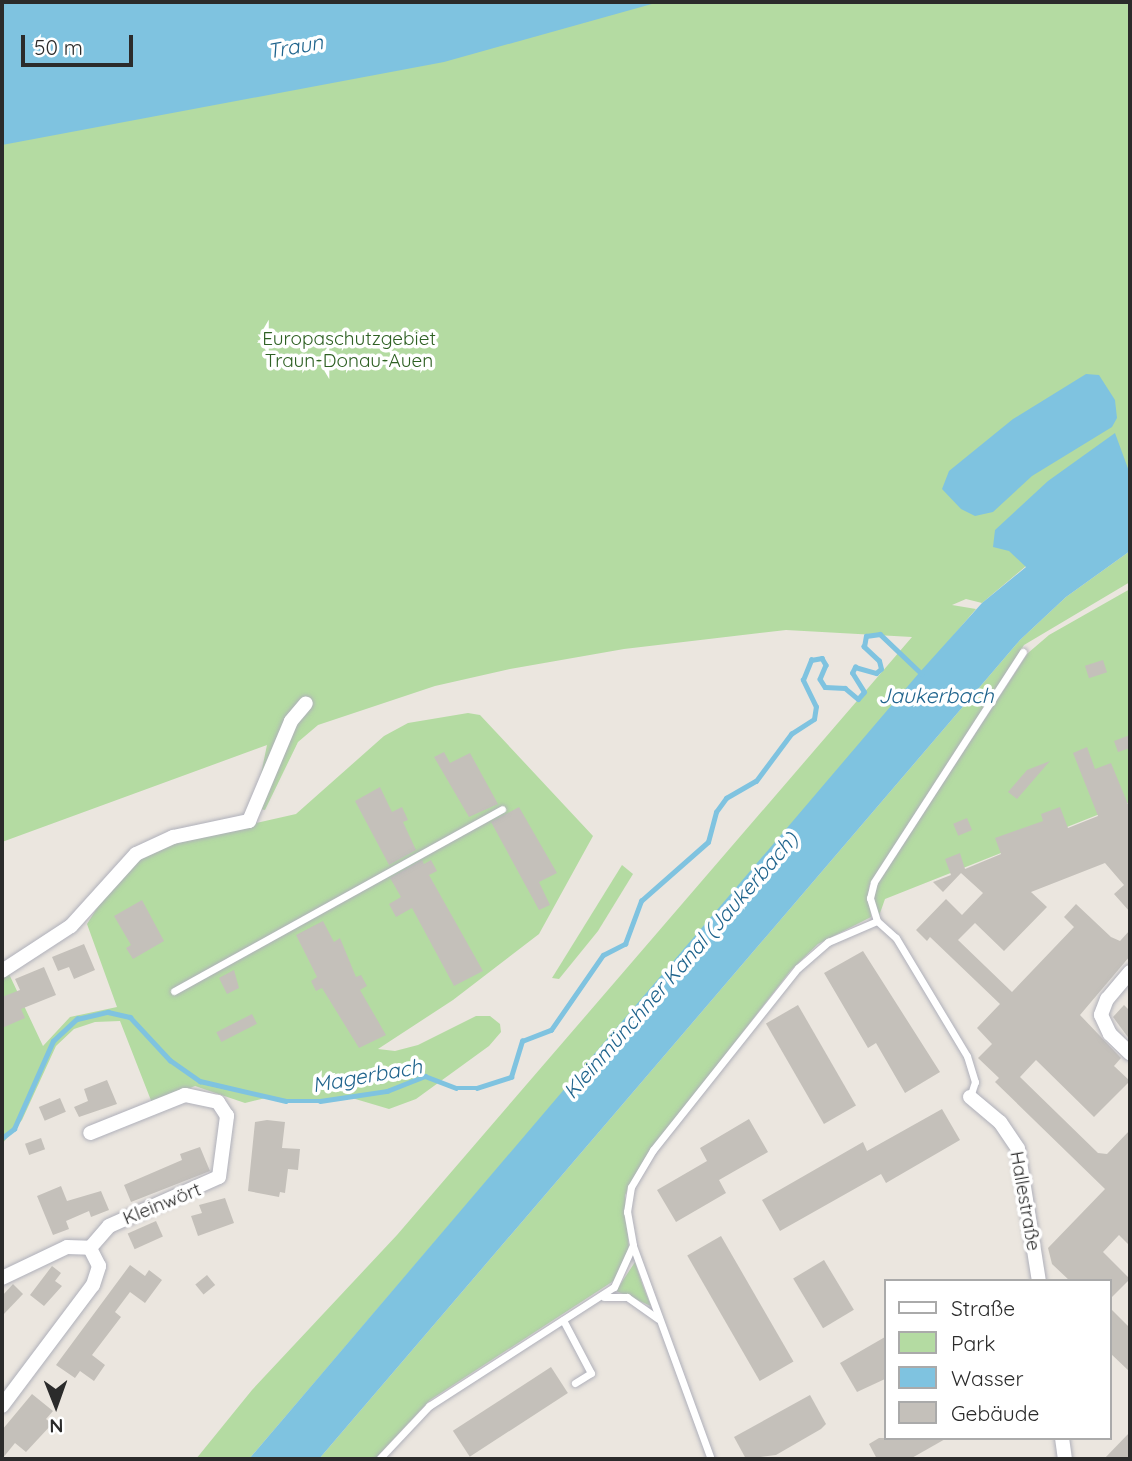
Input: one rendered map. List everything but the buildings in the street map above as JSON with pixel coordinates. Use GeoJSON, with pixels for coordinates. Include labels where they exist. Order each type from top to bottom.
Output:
{"type":"FeatureCollection","features":[{"type":"Feature","properties":{"kind":"street"},"geometry":{"type":"LineString","coordinates":[[2,971],[71,926],[136,854],[182,835],[249,821],[291,721],[306,704]]}},
{"type":"Feature","properties":{"kind":"street"},"geometry":{"type":"LineString","coordinates":[[1130,972],[1107,999],[1101,1015],[1111,1034],[1130,1053]]}},
{"type":"Feature","properties":{"kind":"street","name":"Kleinwört"},"geometry":{"type":"LineString","coordinates":[[90,1133],[185,1095],[218,1102],[227,1116],[219,1177],[109,1226],[90,1248]]}},
{"type":"Feature","properties":{"kind":"street","name":"Hallestraße"},"geometry":{"type":"LineString","coordinates":[[970,1097],[1000,1122],[1018,1149],[1039,1279]]}},
{"type":"Feature","properties":{"kind":"street"},"geometry":{"type":"LineString","coordinates":[[2,1278],[67,1247],[90,1248],[99,1266],[93,1285],[2,1406]]}},
{"type":"Feature","properties":{"kind":"street"},"geometry":{"type":"LineString","coordinates":[[1062,1440],[1065,1459]]}},
{"type":"Feature","properties":{"kind":"lane"},"geometry":{"type":"LineString","coordinates":[[970,1097],[974,1076],[958,1040],[896,937],[877,921],[870,898],[874,882],[1023,652]]}},
{"type":"Feature","properties":{"kind":"lane"},"geometry":{"type":"LineString","coordinates":[[174,991],[502,808]]}},
{"type":"Feature","properties":{"kind":"lane"},"geometry":{"type":"LineString","coordinates":[[711,1459],[633,1245],[627,1212],[631,1187],[674,1123],[798,968],[828,942],[877,921]]}},
{"type":"Feature","properties":{"kind":"lane"},"geometry":{"type":"LineString","coordinates":[[379,1459],[429,1406],[603,1297],[623,1274],[633,1245]]}},
{"type":"Feature","properties":{"kind":"lane"},"geometry":{"type":"LineString","coordinates":[[603,1297],[627,1297],[661,1322]]}},
{"type":"Feature","properties":{"kind":"lane"},"geometry":{"type":"LineString","coordinates":[[563,1320],[591,1373],[575,1383]]}},
{"type":"Feature","properties":{"kind":"green space","name":"Europaschutzgebiet Traun-Donau-Auen"},"geometry":{"type":"Polygon","coordinates":[[[2,2],[1130,2],[1130,474],[1126,466],[1026,566],[982,603],[966,599],[952,605],[976,609],[249,1459],[196,1459],[252,1390],[397,1235],[912,637],[786,630],[624,649],[510,669],[435,686],[318,725],[298,742],[265,810],[254,808],[267,745],[2,842],[2,2]]]}},
{"type":"Feature","properties":{"kind":"green space"},"geometry":{"type":"Polygon","coordinates":[[[1130,551],[1130,582],[1024,645],[869,886],[871,917],[818,944],[791,970],[645,1158],[625,1195],[629,1251],[615,1280],[430,1400],[375,1459],[319,1459],[1020,640],[1066,597],[1130,551]]]}},
{"type":"Feature","properties":{"kind":"green space"},"geometry":{"type":"Polygon","coordinates":[[[1130,589],[1130,802],[885,899],[879,916],[872,900],[875,887],[1028,653],[1049,635],[1130,589]]]}},
{"type":"Feature","properties":{"kind":"green space"},"geometry":{"type":"Polygon","coordinates":[[[468,713],[480,715],[593,836],[539,934],[453,1000],[378,1049],[395,1051],[418,1045],[476,1016],[490,1016],[500,1024],[501,1032],[489,1046],[416,1099],[389,1109],[352,1098],[286,1101],[270,1097],[245,1103],[195,1086],[152,1103],[120,1021],[95,1022],[74,1029],[56,1046],[22,1120],[2,1144],[2,978],[9,974],[43,1046],[70,1017],[117,1007],[87,924],[111,886],[141,858],[185,839],[296,814],[384,736],[408,723],[468,713]]]}},
{"type":"Feature","properties":{"kind":"green space"},"geometry":{"type":"Polygon","coordinates":[[[622,865],[633,874],[598,931],[559,979],[552,978],[622,865]]]}},
{"type":"Feature","properties":{"kind":"green space"},"geometry":{"type":"Polygon","coordinates":[[[635,1262],[643,1286],[651,1306],[616,1291],[635,1262]]]}},
{"type":"Feature","properties":{"kind":"water","name":"Traun"},"geometry":{"type":"Polygon","coordinates":[[[659,2],[444,62],[2,145],[2,4],[659,2]]]}},
{"type":"Feature","properties":{"kind":"water"},"geometry":{"type":"Polygon","coordinates":[[[1086,374],[1099,375],[1115,400],[1117,418],[1112,427],[1032,476],[993,512],[975,516],[961,509],[942,489],[949,471],[1013,419],[1086,374]]]}},
{"type":"Feature","properties":{"kind":"water","name":"Jaukerbach"},"geometry":{"type":"Polygon","coordinates":[[[1115,433],[1130,474],[1130,551],[1066,597],[1020,640],[319,1459],[249,1459],[919,673],[982,603],[1026,567],[1009,551],[993,547],[995,530],[1048,481],[1115,433]]]}},
{"type":"Feature","properties":{"kind":"waterway","name":"Magerbach"},"geometry":{"type":"LineString","coordinates":[[2,1138],[14,1129],[53,1041],[77,1019],[108,1012],[130,1017],[170,1060],[200,1081],[286,1101],[320,1101],[387,1091],[425,1076],[456,1088],[477,1088],[511,1077],[522,1041],[551,1030],[603,955],[625,944],[641,901],[708,842],[716,812],[726,798],[756,781],[791,734],[814,719],[816,707],[803,680],[811,660],[822,658],[826,665],[820,679],[825,687],[845,688],[858,699],[864,692],[852,673],[855,667],[876,673],[881,669],[879,661],[864,647],[866,636],[880,634],[922,674]]}},
{"type":"Feature","properties":{"kind":"water label","name":"Kleinmünchner Kanal (Jaukerbach)"},"geometry":{"type":"Point","coordinates":[680,965]}}]}
